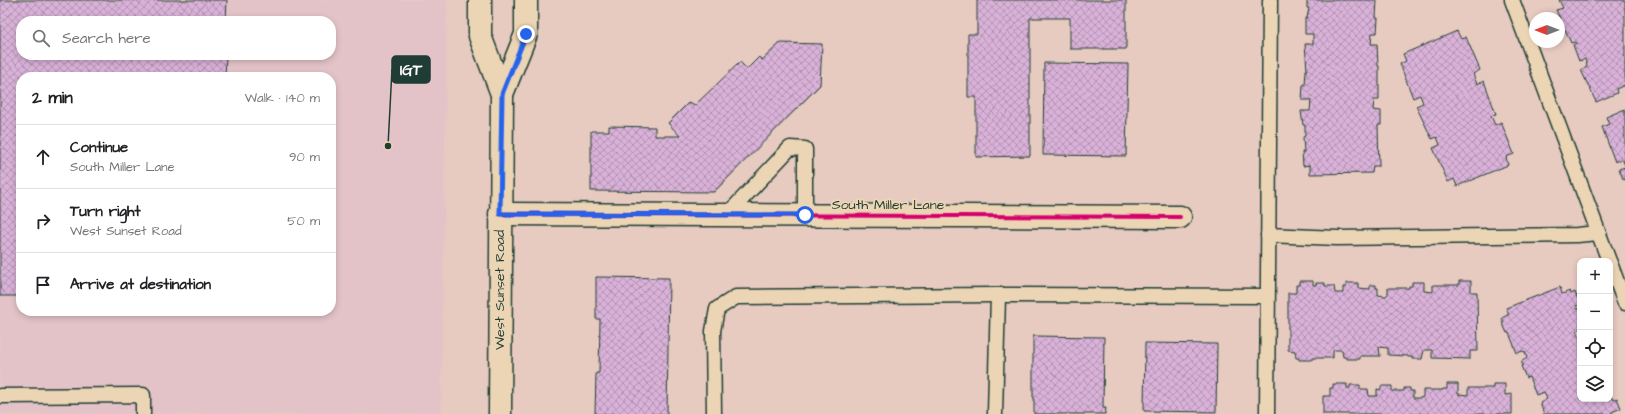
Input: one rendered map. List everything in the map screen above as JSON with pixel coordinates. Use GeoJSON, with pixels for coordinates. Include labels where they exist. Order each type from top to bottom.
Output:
{"type":"FeatureCollection","features":[{"type":"Feature","properties":{"kind":"street","name":"West Sunset Road"},"geometry":{"type":"LineString","coordinates":[[480,0],[480,36],[502,94]]}},
{"type":"Feature","properties":{"kind":"street","name":"West Sunset Road"},"geometry":{"type":"LineString","coordinates":[[500,414],[500,214],[502,94],[526,34],[526,0]]}},
{"type":"Feature","properties":{"kind":"street","name":"South Miller Lane"},"geometry":{"type":"LineString","coordinates":[[500,214],[1180,217]]}},
{"type":"Feature","properties":{"kind":"lane"},"geometry":{"type":"LineString","coordinates":[[1266,414],[1270,0]]}},
{"type":"Feature","properties":{"kind":"lane"},"geometry":{"type":"LineString","coordinates":[[1512,0],[1608,258]]}},
{"type":"Feature","properties":{"kind":"lane"},"geometry":{"type":"LineString","coordinates":[[727,215],[790,148],[805,149],[805,215]]}},
{"type":"Feature","properties":{"kind":"lane"},"geometry":{"type":"LineString","coordinates":[[1268,235],[1337,238],[1577,235],[1598,233]]}},
{"type":"Feature","properties":{"kind":"lane"},"geometry":{"type":"LineString","coordinates":[[1613,270],[1625,303]]}},
{"type":"Feature","properties":{"kind":"lane"},"geometry":{"type":"LineString","coordinates":[[714,414],[713,331],[717,309],[736,297],[998,295],[1268,296]]}},
{"type":"Feature","properties":{"kind":"lane"},"geometry":{"type":"LineString","coordinates":[[995,414],[998,295]]}},
{"type":"Feature","properties":{"kind":"lane"},"geometry":{"type":"LineString","coordinates":[[0,396],[143,395],[144,414]]}},
{"type":"Feature","properties":{"kind":"shaded area"},"geometry":{"type":"Polygon","coordinates":[[[0,0],[447,0],[441,414],[0,414],[0,0]]]}},
{"type":"Feature","properties":{"kind":"building"},"geometry":{"type":"Polygon","coordinates":[[[0,0],[227,0],[226,16],[16,16],[16,60],[226,60],[225,72],[16,72],[16,296],[0,296],[0,0]]]}},
{"type":"Feature","properties":{"kind":"building"},"geometry":{"type":"Polygon","coordinates":[[[977,0],[1126,0],[1126,49],[1070,49],[1070,18],[1030,18],[1030,156],[976,157],[976,97],[968,97],[968,34],[977,34],[977,0]]]}},
{"type":"Feature","properties":{"kind":"building"},"geometry":{"type":"Polygon","coordinates":[[[1307,0],[1377,0],[1377,33],[1372,33],[1371,44],[1377,44],[1379,66],[1379,100],[1374,100],[1373,110],[1381,111],[1381,125],[1378,125],[1379,166],[1373,166],[1372,173],[1310,174],[1310,165],[1303,166],[1302,152],[1304,152],[1303,137],[1305,136],[1305,125],[1303,125],[1301,111],[1310,111],[1311,100],[1302,100],[1303,85],[1305,85],[1307,70],[1305,44],[1313,44],[1313,34],[1305,34],[1305,18],[1307,18],[1309,8],[1307,8],[1307,0]]]}},
{"type":"Feature","properties":{"kind":"building"},"geometry":{"type":"Polygon","coordinates":[[[1559,0],[1625,0],[1625,85],[1616,89],[1617,93],[1596,102],[1581,70],[1587,67],[1585,59],[1579,61],[1573,45],[1577,43],[1571,43],[1565,30],[1565,12],[1557,12],[1556,10],[1563,8],[1559,0]]]}},
{"type":"Feature","properties":{"kind":"building"},"geometry":{"type":"Polygon","coordinates":[[[1457,31],[1461,39],[1466,37],[1480,70],[1473,74],[1477,84],[1484,81],[1496,114],[1491,116],[1495,125],[1501,122],[1514,154],[1506,157],[1508,165],[1457,186],[1454,179],[1448,182],[1433,148],[1440,145],[1437,137],[1432,139],[1416,106],[1423,103],[1420,95],[1413,98],[1400,64],[1406,61],[1403,54],[1457,31]]]}},
{"type":"Feature","properties":{"kind":"building"},"geometry":{"type":"Polygon","coordinates":[[[780,43],[822,44],[820,85],[714,192],[591,191],[591,131],[609,131],[609,126],[655,127],[655,136],[680,136],[668,123],[689,102],[695,105],[740,62],[747,69],[759,57],[762,60],[780,43]]]}},
{"type":"Feature","properties":{"kind":"building"},"geometry":{"type":"Polygon","coordinates":[[[1044,63],[1128,64],[1126,156],[1043,155],[1044,63]]]}},
{"type":"Feature","properties":{"kind":"building"},"geometry":{"type":"Polygon","coordinates":[[[1625,109],[1625,165],[1622,159],[1615,162],[1602,127],[1609,124],[1606,117],[1625,109]]]}},
{"type":"Feature","properties":{"kind":"building"},"geometry":{"type":"Polygon","coordinates":[[[1625,167],[1625,180],[1623,179],[1619,169],[1625,167]]]}},
{"type":"Feature","properties":{"kind":"building"},"geometry":{"type":"Polygon","coordinates":[[[596,277],[669,278],[667,414],[595,414],[596,373],[599,373],[600,319],[596,319],[596,277]]]}},
{"type":"Feature","properties":{"kind":"building"},"geometry":{"type":"Polygon","coordinates":[[[1299,281],[1313,281],[1313,285],[1316,285],[1316,283],[1325,283],[1325,286],[1334,286],[1335,293],[1343,293],[1343,287],[1346,287],[1346,283],[1358,283],[1358,288],[1370,289],[1370,285],[1376,285],[1376,288],[1378,288],[1378,295],[1386,296],[1388,294],[1388,288],[1409,288],[1409,286],[1412,286],[1412,282],[1424,282],[1424,291],[1433,292],[1433,285],[1459,285],[1459,281],[1471,281],[1471,292],[1477,292],[1478,351],[1470,351],[1470,359],[1432,358],[1432,350],[1424,350],[1422,359],[1412,359],[1412,357],[1408,356],[1388,355],[1388,348],[1379,347],[1380,356],[1360,356],[1360,359],[1346,359],[1346,357],[1343,357],[1342,350],[1335,350],[1333,351],[1333,358],[1312,358],[1312,360],[1299,360],[1299,358],[1296,358],[1295,351],[1288,350],[1288,293],[1296,293],[1296,285],[1299,285],[1299,281]]]}},
{"type":"Feature","properties":{"kind":"building"},"geometry":{"type":"Polygon","coordinates":[[[1560,287],[1562,294],[1570,291],[1571,294],[1575,292],[1577,297],[1577,402],[1613,402],[1613,400],[1617,398],[1621,408],[1612,412],[1612,414],[1544,414],[1540,403],[1547,399],[1544,392],[1536,395],[1529,377],[1526,378],[1521,366],[1523,365],[1521,362],[1527,358],[1525,352],[1523,351],[1517,353],[1509,333],[1507,333],[1502,322],[1504,322],[1502,318],[1509,314],[1506,308],[1560,287]]]}},
{"type":"Feature","properties":{"kind":"building"},"geometry":{"type":"Polygon","coordinates":[[[1033,336],[1104,337],[1103,408],[1106,408],[1105,414],[1034,414],[1033,336]]]}},
{"type":"Feature","properties":{"kind":"building"},"geometry":{"type":"Polygon","coordinates":[[[1145,343],[1217,344],[1216,412],[1144,411],[1145,343]]]}},
{"type":"Feature","properties":{"kind":"building"},"geometry":{"type":"Polygon","coordinates":[[[1333,384],[1347,384],[1347,388],[1350,388],[1350,385],[1360,385],[1360,389],[1368,389],[1369,396],[1377,396],[1377,389],[1381,390],[1381,386],[1392,386],[1392,391],[1404,391],[1404,388],[1410,388],[1410,391],[1413,391],[1413,398],[1420,398],[1423,397],[1423,390],[1447,389],[1447,384],[1458,384],[1458,394],[1468,395],[1468,388],[1493,388],[1493,384],[1505,384],[1505,395],[1512,394],[1512,414],[1323,414],[1323,396],[1330,396],[1330,388],[1333,388],[1333,384]]]}},
{"type":"Feature","properties":{"kind":"cycle path"},"geometry":{"type":"LineString","coordinates":[[500,214],[1180,217]]}},
{"type":"Feature","properties":{"kind":"place","name":"IGT"},"geometry":{"type":"Point","coordinates":[388,146]}},
{"type":"Feature","properties":{"kind":"route"},"geometry":{"type":"LineString","coordinates":[[526,34],[502,94],[500,214],[805,215]]}}]}
